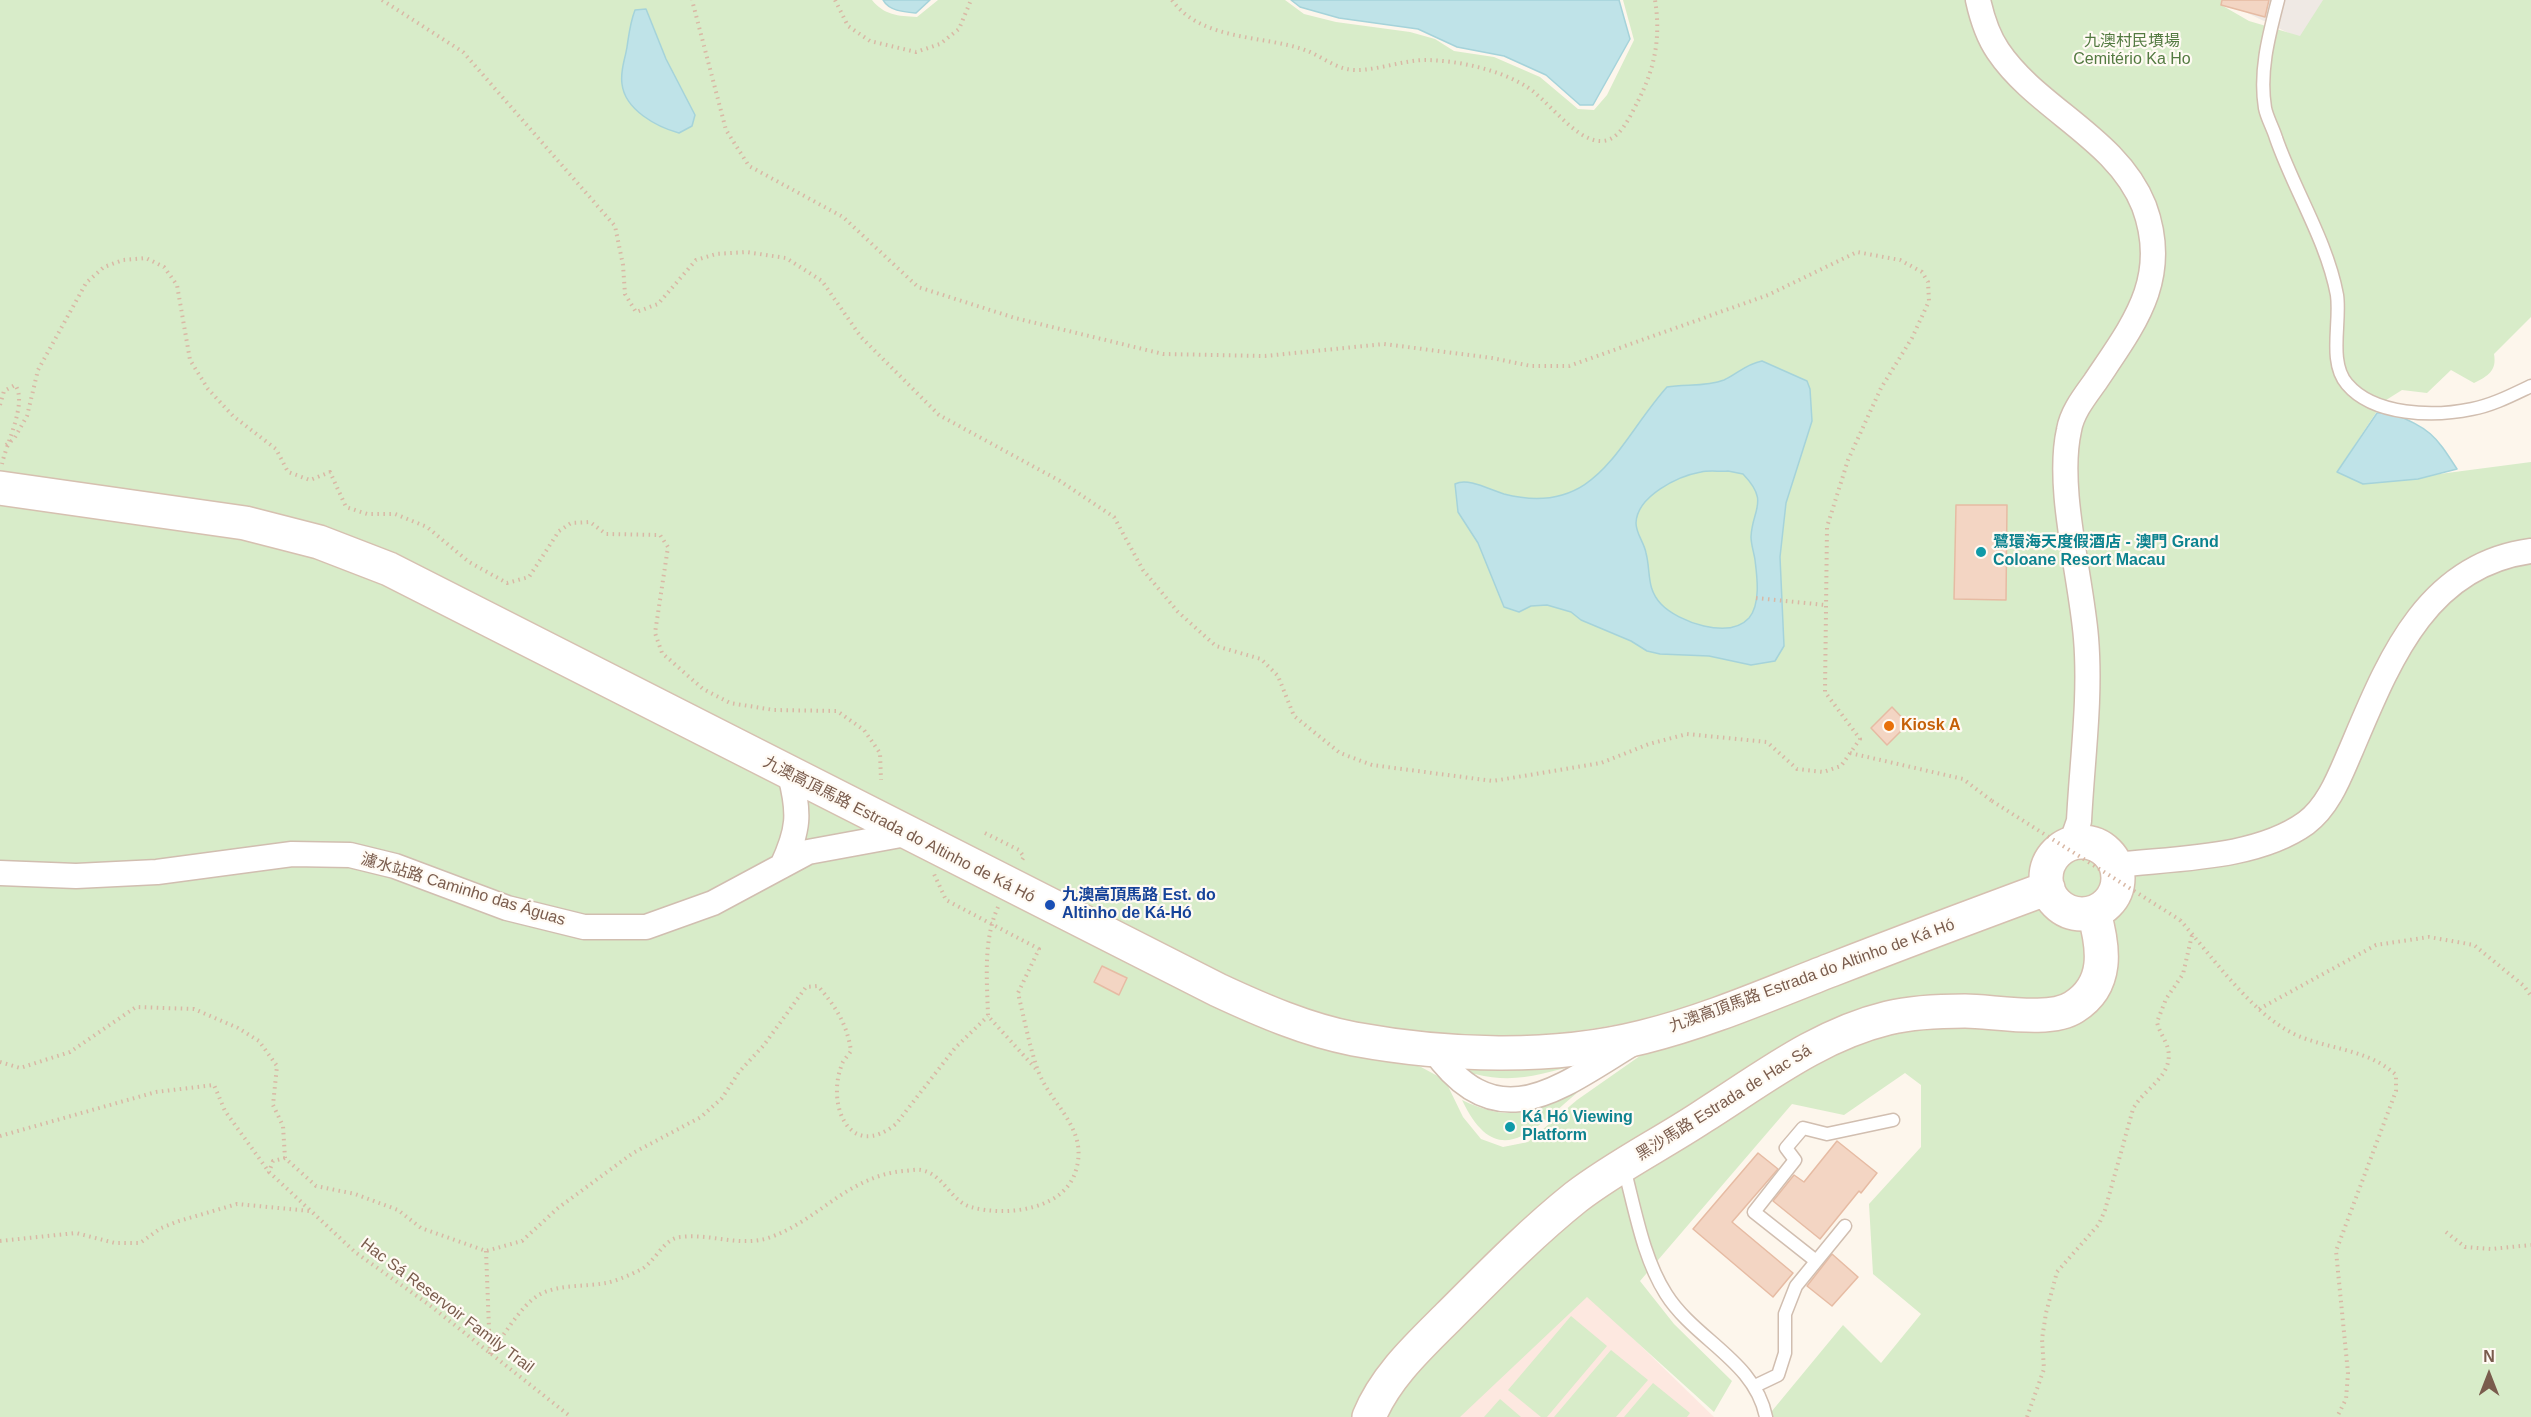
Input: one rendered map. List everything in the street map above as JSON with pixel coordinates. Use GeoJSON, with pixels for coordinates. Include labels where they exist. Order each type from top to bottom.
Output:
{"type":"FeatureCollection","features":[{"type":"Feature","properties":{"kind":"main road","name":"九澳高頂馬路 Estrada do Altinho de Ká Hó"},"geometry":{"type":"LineString","coordinates":[[0,488],[245,523],[320,542],[389,568],[790,775],[1257,1008],[1353,1039],[1433,1049],[1486,1052],[1573,1049],[1642,1037],[1707,1018],[2048,888]]}},
{"type":"Feature","properties":{"kind":"main road"},"geometry":{"type":"LineString","coordinates":[[2080,836],[2106,851],[2116,865],[2118,884],[2115,893],[2109,902],[2094,913],[2084,914],[2066,910],[2058,904],[2048,888],[2048,866],[2053,856],[2080,836]]}},
{"type":"Feature","properties":{"kind":"main road","name":"黑沙馬路 Estrada de Hac Sá"},"geometry":{"type":"LineString","coordinates":[[1369,1417],[1382,1391],[1398,1370],[1479,1286],[1578,1196],[1777,1068],[1844,1031],[1891,1017],[1933,1012],[2053,1014],[2072,1009],[2091,992],[2101,970],[2103,953],[2094,913]]}},
{"type":"Feature","properties":{"kind":"street"},"geometry":{"type":"LineString","coordinates":[[1977,0],[1984,24],[1998,51],[2018,73],[2111,158],[2126,176],[2144,207],[2154,255],[2148,294],[2138,317],[2083,399],[2069,426],[2066,445],[2067,488],[2088,667],[2080,836]]}},
{"type":"Feature","properties":{"kind":"street"},"geometry":{"type":"LineString","coordinates":[[2116,865],[2238,850],[2285,835],[2307,822],[2336,785],[2389,662],[2430,603],[2454,580],[2479,567],[2500,558],[2531,551]]}},
{"type":"Feature","properties":{"kind":"street"},"geometry":{"type":"LineString","coordinates":[[782,866],[796,837],[798,816],[798,806],[790,775]]}},
{"type":"Feature","properties":{"kind":"street","name":"濾水站路 Caminho das Águas"},"geometry":{"type":"LineString","coordinates":[[0,873],[76,876],[157,872],[292,854],[350,855],[395,866],[507,908],[584,927],[646,927],[713,903],[808,852],[919,840]]}},
{"type":"Feature","properties":{"kind":"street"},"geometry":{"type":"LineString","coordinates":[[1433,1049],[1449,1072],[1472,1089],[1498,1099],[1526,1100],[1553,1092],[1642,1037]]}},
{"type":"Feature","properties":{"kind":"lane"},"geometry":{"type":"LineString","coordinates":[[2278,0],[2265,51],[2265,108],[2329,269],[2337,296],[2339,368],[2347,384],[2368,402],[2401,410],[2435,414],[2472,409],[2505,399],[2531,386]]}},
{"type":"Feature","properties":{"kind":"lane"},"geometry":{"type":"LineString","coordinates":[[1816,1261],[1754,1212],[1795,1160],[1786,1148],[1803,1128],[1827,1134],[1893,1120]]}},
{"type":"Feature","properties":{"kind":"lane"},"geometry":{"type":"LineString","coordinates":[[1624,1166],[1653,1272],[1678,1312],[1743,1370],[1755,1386],[1766,1417]]}},
{"type":"Feature","properties":{"kind":"lane"},"geometry":{"type":"LineString","coordinates":[[1755,1386],[1778,1375],[1785,1353],[1785,1314],[1796,1286],[1845,1226]]}},
{"type":"Feature","properties":{"kind":"path"},"geometry":{"type":"LineString","coordinates":[[382,0],[463,52],[615,226],[623,265],[625,294],[636,312],[658,304],[696,260],[746,252],[786,258],[822,281],[861,337],[939,415],[1060,481],[1114,518],[1143,570],[1178,612],[1216,646],[1261,659],[1278,676],[1294,716],[1340,753],[1372,765],[1493,781],[1601,763],[1649,744],[1687,734],[1767,742],[1797,769],[1823,772],[1841,766],[1860,739],[1825,692],[1827,527],[1848,460],[1881,388],[1912,338],[1929,301],[1928,282],[1922,272],[1900,260],[1857,252],[1768,295],[1569,366],[1531,366],[1492,358],[1384,344],[1265,356],[1164,354],[1014,318],[918,287],[843,217],[749,166],[726,130],[692,0]]}},
{"type":"Feature","properties":{"kind":"path"},"geometry":{"type":"LineString","coordinates":[[835,0],[848,26],[870,41],[916,52],[940,44],[959,29],[971,0]]}},
{"type":"Feature","properties":{"kind":"path"},"geometry":{"type":"LineString","coordinates":[[1172,0],[1185,14],[1206,25],[1251,39],[1276,42],[1305,50],[1347,69],[1425,60],[1467,65],[1505,76],[1525,86],[1587,138],[1601,141],[1612,139],[1621,131],[1649,78],[1659,41],[1655,0]]}},
{"type":"Feature","properties":{"kind":"path"},"geometry":{"type":"LineString","coordinates":[[6,446],[14,439],[27,416],[38,370],[86,283],[104,267],[123,260],[146,258],[165,267],[177,285],[190,360],[208,389],[232,416],[276,448],[288,472],[310,480],[330,472],[346,507],[367,514],[395,514],[428,527],[469,562],[507,583],[529,577],[559,531],[571,523],[590,522],[606,534],[660,535],[668,547],[655,633],[662,653],[703,689],[730,703],[774,710],[837,711],[864,730],[880,753],[881,780]]}},
{"type":"Feature","properties":{"kind":"path"},"geometry":{"type":"LineString","coordinates":[[0,405],[4,391],[15,385],[19,390],[21,402],[0,471]]}},
{"type":"Feature","properties":{"kind":"path"},"geometry":{"type":"LineString","coordinates":[[1756,598],[1825,605]]}},
{"type":"Feature","properties":{"kind":"path"},"geometry":{"type":"LineString","coordinates":[[1850,753],[1963,779],[1992,801],[2180,920],[2259,1009],[2294,1034],[2383,1063],[2396,1075],[2396,1091],[2336,1251],[2348,1373],[2346,1399],[2337,1417]]}},
{"type":"Feature","properties":{"kind":"path"},"geometry":{"type":"LineString","coordinates":[[490,1354],[523,1310],[538,1295],[607,1283],[642,1269],[666,1245],[679,1236],[742,1242],[769,1238],[791,1228],[855,1185],[890,1173],[921,1170],[938,1177],[956,1198],[971,1207],[1033,1208],[1051,1201],[1066,1188],[1076,1171],[1079,1152],[1076,1132],[1038,1070],[988,1016],[987,971],[991,923],[1024,856],[1019,850],[985,833]]}},
{"type":"Feature","properties":{"kind":"path"},"geometry":{"type":"LineString","coordinates":[[919,840],[934,878],[946,900],[1039,949],[1018,993],[1038,1070]]}},
{"type":"Feature","properties":{"kind":"path"},"geometry":{"type":"LineString","coordinates":[[2027,1417],[2044,1369],[2043,1339],[2046,1312],[2057,1272],[2099,1224],[2133,1109],[2138,1100],[2167,1071],[2168,1047],[2157,1022],[2166,999],[2183,975],[2192,934]]}},
{"type":"Feature","properties":{"kind":"path"},"geometry":{"type":"LineString","coordinates":[[2259,1009],[2376,945],[2429,937],[2474,945],[2524,986],[2531,996]]}},
{"type":"Feature","properties":{"kind":"path"},"geometry":{"type":"LineString","coordinates":[[0,1062],[20,1068],[70,1052],[136,1007],[194,1009],[238,1028],[259,1041],[277,1066],[273,1105],[283,1126],[285,1158],[316,1186],[355,1194],[398,1210],[421,1228],[486,1251],[522,1241],[558,1208],[633,1153],[701,1118],[722,1098],[739,1072],[764,1045],[806,987],[818,986],[838,1009],[849,1035],[851,1051],[841,1066],[838,1090],[839,1113],[844,1126],[865,1136],[887,1132],[896,1124],[916,1095],[955,1048],[988,1016]]}},
{"type":"Feature","properties":{"kind":"path","name":"Hac Sá Reservoir Family Trail"},"geometry":{"type":"LineString","coordinates":[[0,1136],[156,1092],[214,1085],[225,1111],[269,1172],[355,1252],[571,1417]]}},
{"type":"Feature","properties":{"kind":"path"},"geometry":{"type":"LineString","coordinates":[[269,1172],[273,1161],[285,1158]]}},
{"type":"Feature","properties":{"kind":"path"},"geometry":{"type":"LineString","coordinates":[[0,1241],[76,1233],[115,1243],[140,1243],[161,1228],[237,1204],[311,1211]]}},
{"type":"Feature","properties":{"kind":"path"},"geometry":{"type":"LineString","coordinates":[[2446,1232],[2465,1247],[2491,1249],[2531,1245]]}},
{"type":"Feature","properties":{"kind":"path"},"geometry":{"type":"LineString","coordinates":[[486,1251],[490,1354]]}},
{"type":"Feature","properties":{"kind":"shaded area"},"geometry":{"type":"Polygon","coordinates":[[[2229,0],[2326,0],[2305,41],[2231,5],[2229,0]]]}},
{"type":"Feature","properties":{"kind":"shaded area"},"geometry":{"type":"Polygon","coordinates":[[[1567,1274],[1714,1417],[1379,1417],[1567,1274]]]}},
{"type":"Feature","properties":{"kind":"green space","name":"九澳村民墳場 Cemitério Ka Ho"},"geometry":{"type":"Polygon","coordinates":[[[0,0],[872,0],[881,9],[892,14],[917,17],[938,0],[1285,0],[1304,14],[1336,22],[1410,32],[1435,39],[1454,51],[1494,57],[1540,77],[1578,109],[1594,110],[1607,95],[1634,40],[1623,0],[2221,0],[2223,6],[2249,21],[2300,36],[2323,0],[2531,0],[2531,317],[2494,354],[2493,369],[2483,378],[2474,383],[2451,370],[2427,393],[2402,390],[2383,402],[2337,472],[2363,484],[2531,462],[2531,1417],[1767,1417],[1843,1325],[1881,1363],[1921,1314],[1873,1274],[1869,1204],[1921,1147],[1921,1085],[1905,1073],[1844,1115],[1792,1104],[1640,1281],[1674,1324],[1732,1381],[1714,1412],[1587,1297],[1460,1417],[0,1417],[0,0]],[[1310,1012],[1394,1058],[1421,1067],[1445,1080],[1463,1117],[1481,1139],[1503,1147],[1528,1142],[1577,1100],[1647,1051],[1684,1012],[1583,1030],[1522,1036],[1468,1036],[1415,1032],[1336,1019],[1310,1012]]]}},
{"type":"Feature","properties":{"kind":"green space"},"geometry":{"type":"Polygon","coordinates":[[[1577,1065],[1527,1077],[1503,1078],[1475,1074],[1471,1080],[1459,1067],[1577,1065]]]}},
{"type":"Feature","properties":{"kind":"green space"},"geometry":{"type":"Polygon","coordinates":[[[1578,1092],[1531,1131],[1517,1138],[1503,1140],[1489,1136],[1476,1123],[1462,1100],[1479,1107],[1507,1113],[1547,1105],[1578,1092]]]}},
{"type":"Feature","properties":{"kind":"green space"},"geometry":{"type":"Polygon","coordinates":[[[1571,1316],[1607,1346],[1547,1417],[1541,1417],[1508,1390],[1571,1316]]]}},
{"type":"Feature","properties":{"kind":"green space"},"geometry":{"type":"Polygon","coordinates":[[[1611,1350],[1648,1380],[1616,1417],[1554,1417],[1611,1350]]]}},
{"type":"Feature","properties":{"kind":"green space"},"geometry":{"type":"Polygon","coordinates":[[[1653,1383],[1690,1413],[1687,1417],[1624,1417],[1653,1383]]]}},
{"type":"Feature","properties":{"kind":"green space"},"geometry":{"type":"Polygon","coordinates":[[[1500,1399],[1521,1417],[1484,1417],[1500,1399]]]}},
{"type":"Feature","properties":{"kind":"water"},"geometry":{"type":"Polygon","coordinates":[[[883,0],[930,0],[916,13],[893,9],[883,0]]]}},
{"type":"Feature","properties":{"kind":"water"},"geometry":{"type":"Polygon","coordinates":[[[1291,0],[1619,0],[1630,39],[1593,105],[1580,105],[1546,75],[1504,56],[1457,47],[1418,29],[1339,18],[1300,7],[1291,0]]]}},
{"type":"Feature","properties":{"kind":"water"},"geometry":{"type":"Polygon","coordinates":[[[646,9],[666,59],[695,115],[692,126],[679,133],[643,116],[629,102],[624,93],[622,74],[632,19],[635,10],[646,9]]]}},
{"type":"Feature","properties":{"kind":"water"},"geometry":{"type":"Polygon","coordinates":[[[1762,361],[1807,381],[1810,389],[1812,421],[1786,503],[1780,557],[1784,646],[1775,661],[1751,665],[1709,656],[1660,654],[1647,651],[1631,641],[1581,620],[1571,612],[1547,605],[1531,606],[1519,612],[1504,607],[1478,543],[1458,512],[1455,484],[1473,483],[1504,494],[1536,499],[1562,495],[1583,485],[1602,470],[1667,387],[1717,382],[1762,361]],[[1708,471],[1681,478],[1651,496],[1638,513],[1636,527],[1645,549],[1650,580],[1656,598],[1679,617],[1704,626],[1729,628],[1740,624],[1753,612],[1757,598],[1751,537],[1758,499],[1756,492],[1743,474],[1708,471]]]}},
{"type":"Feature","properties":{"kind":"water"},"geometry":{"type":"Polygon","coordinates":[[[2390,412],[2423,428],[2443,447],[2457,469],[2418,479],[2363,484],[2337,472],[2377,413],[2390,412]]]}},
{"type":"Feature","properties":{"kind":"building"},"geometry":{"type":"Polygon","coordinates":[[[2222,0],[2269,0],[2265,17],[2221,5],[2222,0]]]}},
{"type":"Feature","properties":{"kind":"building","name":"鷺環海天度假酒店 - 澳門 Grand Coloane Resort Macau"},"geometry":{"type":"Polygon","coordinates":[[[1956,505],[2007,505],[2006,600],[1954,599],[1956,505]]]}},
{"type":"Feature","properties":{"kind":"building","name":"Kiosk A"},"geometry":{"type":"Polygon","coordinates":[[[1892,707],[1908,724],[1887,745],[1871,728],[1892,707]]]}},
{"type":"Feature","properties":{"kind":"building"},"geometry":{"type":"Polygon","coordinates":[[[1102,966],[1127,978],[1119,995],[1094,982],[1102,966]]]}},
{"type":"Feature","properties":{"kind":"building"},"geometry":{"type":"Polygon","coordinates":[[[1837,1141],[1877,1173],[1861,1193],[1859,1191],[1820,1239],[1773,1201],[1794,1175],[1804,1182],[1837,1141]]]}},
{"type":"Feature","properties":{"kind":"building"},"geometry":{"type":"Polygon","coordinates":[[[1758,1153],[1778,1169],[1732,1222],[1793,1273],[1773,1297],[1693,1229],[1758,1153]]]}},
{"type":"Feature","properties":{"kind":"building"},"geometry":{"type":"Polygon","coordinates":[[[1832,1254],[1858,1277],[1832,1306],[1807,1286],[1832,1254]]]}},
{"type":"Feature","properties":{"kind":"place","name":"鷺環海天度假酒店 - 澳門 Grand Coloane Resort Macau"},"geometry":{"type":"Point","coordinates":[1981,552]}},
{"type":"Feature","properties":{"kind":"place","name":"Kiosk A"},"geometry":{"type":"Point","coordinates":[1889,726]}},
{"type":"Feature","properties":{"kind":"place","name":"九澳高頂馬路 Est. do Altinho de Ká-Hó"},"geometry":{"type":"Point","coordinates":[1050,905]}},
{"type":"Feature","properties":{"kind":"place","name":"Ká Hó Viewing Platform"},"geometry":{"type":"Point","coordinates":[1510,1127]}}]}
